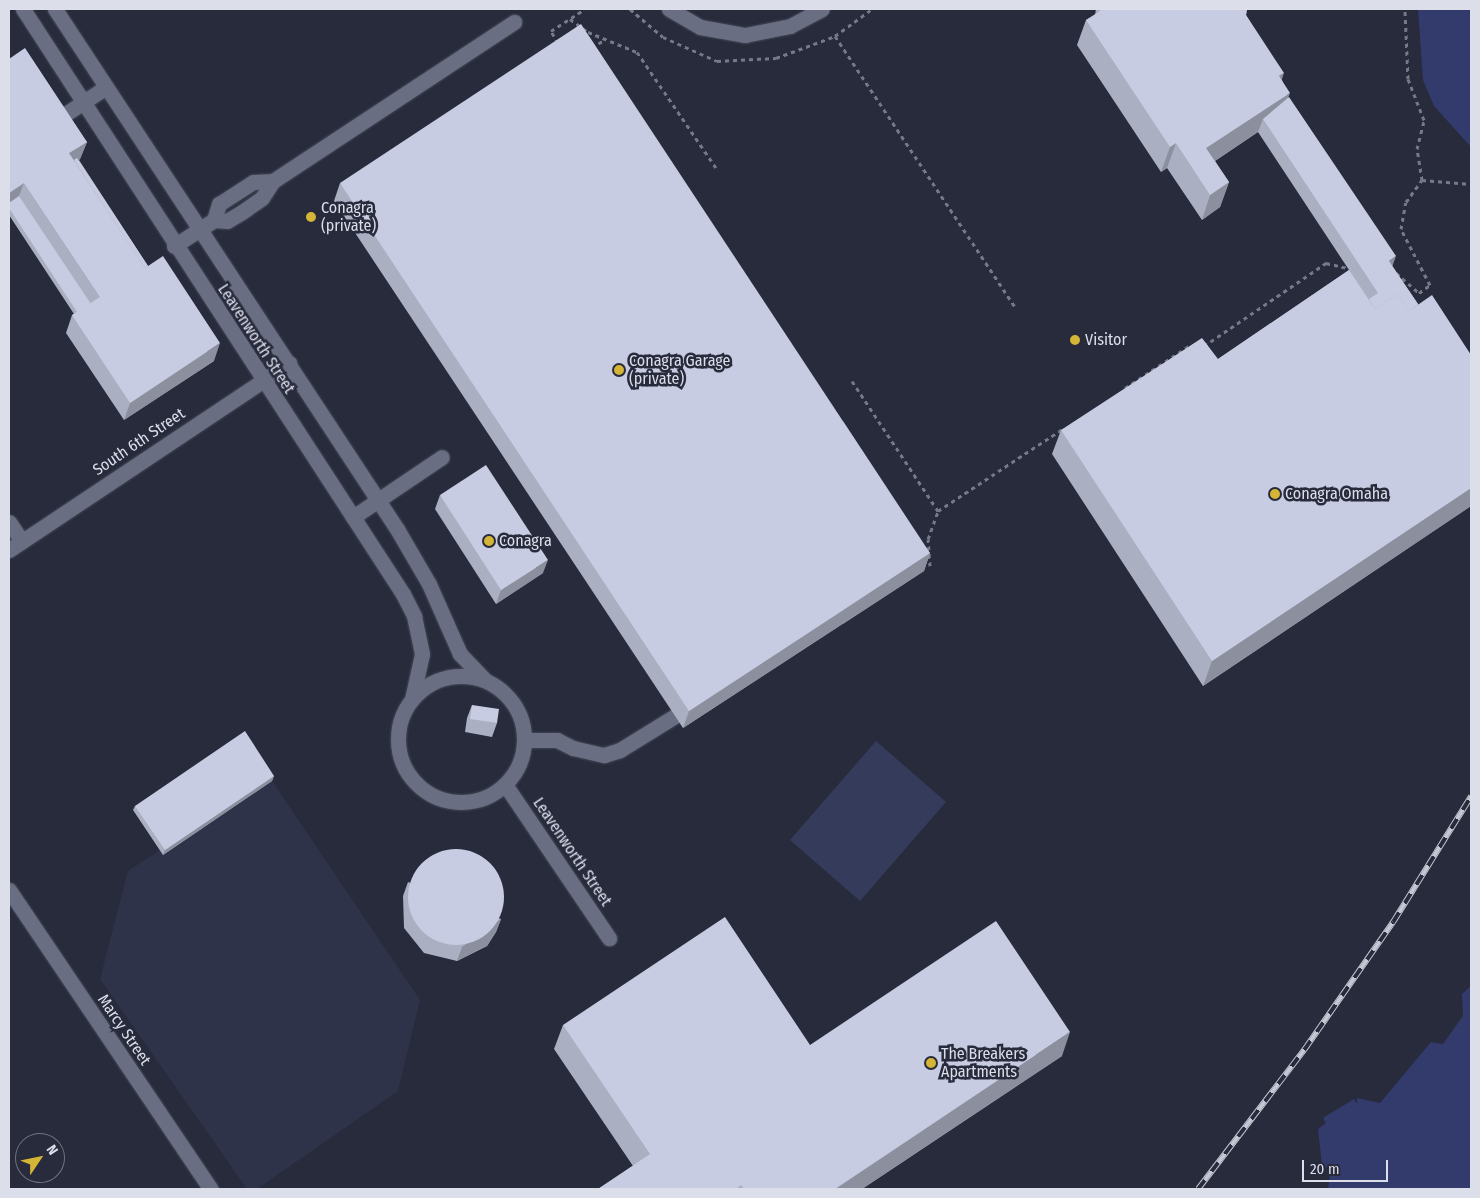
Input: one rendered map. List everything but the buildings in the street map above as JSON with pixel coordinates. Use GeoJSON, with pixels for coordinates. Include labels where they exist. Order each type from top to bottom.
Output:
{"type":"FeatureCollection","features":[{"type":"Feature","properties":{"kind":"street","name":"Leavenworth Street"},"geometry":{"type":"LineString","coordinates":[[23,9],[81,104],[352,517],[414,616],[422,654],[412,699],[401,719],[398,740],[401,759],[418,785],[446,801],[466,803],[486,798],[506,786],[521,761],[525,740],[517,708],[486,681],[460,654],[430,584],[379,500],[55,9]]}},
{"type":"Feature","properties":{"kind":"street"},"geometry":{"type":"LineString","coordinates":[[668,9],[700,27],[745,34],[790,26],[822,9]]}},
{"type":"Feature","properties":{"kind":"street"},"geometry":{"type":"LineString","coordinates":[[174,246],[214,220],[219,204],[252,182],[273,181],[514,22]]}},
{"type":"Feature","properties":{"kind":"street"},"geometry":{"type":"LineString","coordinates":[[55,121],[106,86]]}},
{"type":"Feature","properties":{"kind":"street","name":"South 6th Street"},"geometry":{"type":"LineString","coordinates":[[9,550],[289,363]]}},
{"type":"Feature","properties":{"kind":"street"},"geometry":{"type":"LineString","coordinates":[[352,517],[442,458]]}},
{"type":"Feature","properties":{"kind":"street"},"geometry":{"type":"LineString","coordinates":[[9,522],[22,541]]}},
{"type":"Feature","properties":{"kind":"street"},"geometry":{"type":"LineString","coordinates":[[412,699],[446,677],[486,681]]}},
{"type":"Feature","properties":{"kind":"street"},"geometry":{"type":"LineString","coordinates":[[525,740],[557,740],[573,748],[604,755],[620,750],[674,716]]}},
{"type":"Feature","properties":{"kind":"street","name":"Leavenworth Street"},"geometry":{"type":"LineString","coordinates":[[506,786],[609,938]]}},
{"type":"Feature","properties":{"kind":"street","name":"Marcy Street"},"geometry":{"type":"LineString","coordinates":[[9,890],[211,1189]]}},
{"type":"Feature","properties":{"kind":"path"},"geometry":{"type":"LineString","coordinates":[[563,50],[551,32],[585,9]]}},
{"type":"Feature","properties":{"kind":"path"},"geometry":{"type":"LineString","coordinates":[[630,9],[663,37],[717,61],[776,58],[835,36],[872,9]]}},
{"type":"Feature","properties":{"kind":"path"},"geometry":{"type":"LineString","coordinates":[[1391,270],[1418,293],[1430,284],[1400,229],[1406,202],[1422,180],[1417,149],[1424,120],[1408,79],[1406,9]]}},
{"type":"Feature","properties":{"kind":"path"},"geometry":{"type":"LineString","coordinates":[[570,19],[604,40],[637,52],[647,62],[716,168]]}},
{"type":"Feature","properties":{"kind":"path"},"geometry":{"type":"LineString","coordinates":[[835,36],[1016,308]]}},
{"type":"Feature","properties":{"kind":"path"},"geometry":{"type":"LineString","coordinates":[[583,54],[604,40]]}},
{"type":"Feature","properties":{"kind":"path"},"geometry":{"type":"LineString","coordinates":[[1422,180],[1471,184]]}},
{"type":"Feature","properties":{"kind":"path"},"geometry":{"type":"LineString","coordinates":[[1119,392],[1192,344],[1197,351],[1326,263],[1348,268]]}},
{"type":"Feature","properties":{"kind":"path"},"geometry":{"type":"LineString","coordinates":[[852,381],[938,511]]}},
{"type":"Feature","properties":{"kind":"path"},"geometry":{"type":"LineString","coordinates":[[930,566],[928,539],[938,511],[1069,425]]}},
{"type":"Feature","properties":{"kind":"shaded area"},"geometry":{"type":"Polygon","coordinates":[[[1418,9],[1471,9],[1471,147],[1434,106],[1423,80],[1418,9]]]}},
{"type":"Feature","properties":{"kind":"shaded area"},"geometry":{"type":"Polygon","coordinates":[[[876,741],[946,802],[860,901],[790,840],[876,741]]]}},
{"type":"Feature","properties":{"kind":"shaded area"},"geometry":{"type":"Polygon","coordinates":[[[272,781],[420,1000],[398,1091],[257,1189],[247,1189],[100,979],[128,871],[160,850],[164,854],[272,781]]]}},
{"type":"Feature","properties":{"kind":"shaded area"},"geometry":{"type":"Polygon","coordinates":[[[1471,986],[1471,1189],[1328,1189],[1331,1170],[1322,1165],[1318,1129],[1326,1123],[1323,1118],[1354,1099],[1357,1104],[1357,1098],[1380,1103],[1431,1042],[1443,1044],[1463,1016],[1462,994],[1471,986]]]}},
{"type":"Feature","properties":{"kind":"railway"},"geometry":{"type":"LineString","coordinates":[[1198,1189],[1304,1050],[1393,922],[1471,796]]}},
{"type":"Feature","properties":{"kind":"place","name":"Conagra (private)"},"geometry":{"type":"Point","coordinates":[311,217]}},
{"type":"Feature","properties":{"kind":"place","name":"Visitor"},"geometry":{"type":"Point","coordinates":[1075,340]}},
{"type":"Feature","properties":{"kind":"place","name":"Conagra Garage (private)"},"geometry":{"type":"Point","coordinates":[619,370]}},
{"type":"Feature","properties":{"kind":"place","name":"Conagra Omaha"},"geometry":{"type":"Point","coordinates":[1275,494]}},
{"type":"Feature","properties":{"kind":"place","name":"Conagra"},"geometry":{"type":"Point","coordinates":[489,541]}},
{"type":"Feature","properties":{"kind":"place","name":"The Breakers Apartments"},"geometry":{"type":"Point","coordinates":[931,1063]}}]}
